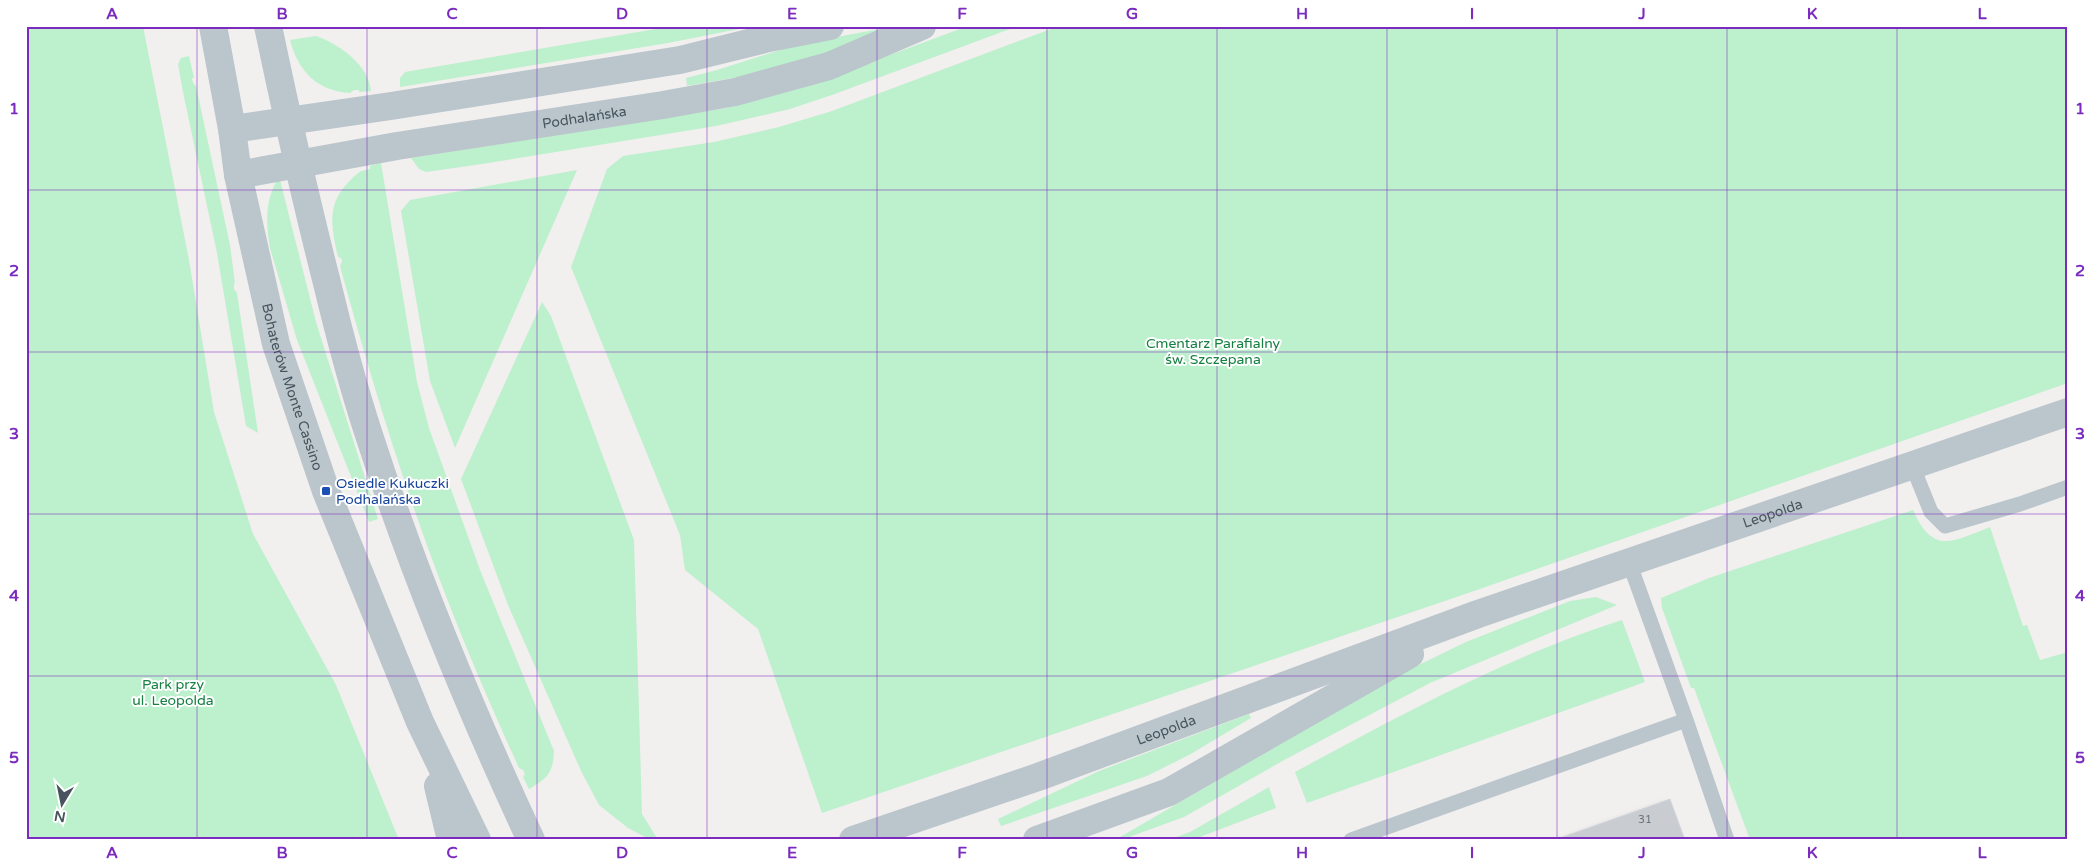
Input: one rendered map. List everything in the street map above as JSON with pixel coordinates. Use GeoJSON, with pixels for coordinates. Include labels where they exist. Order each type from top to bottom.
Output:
{"type":"FeatureCollection","features":[{"type":"Feature","properties":{"kind":"street","name":"Bohaterów Monte Cassino"},"geometry":{"type":"LineString","coordinates":[[213,26],[232,129],[238,175],[276,344],[326,490],[420,722],[478,840]]}},
{"type":"Feature","properties":{"kind":"street"},"geometry":{"type":"LineString","coordinates":[[268,26],[296,163],[346,360],[395,514],[422,588],[482,733],[531,840]]}},
{"type":"Feature","properties":{"kind":"street"},"geometry":{"type":"LineString","coordinates":[[232,129],[288,122],[680,60],[769,38],[830,26]]}},
{"type":"Feature","properties":{"kind":"street","name":"Podhalańska"},"geometry":{"type":"LineString","coordinates":[[238,175],[296,163],[735,92],[829,66],[922,26]]}},
{"type":"Feature","properties":{"kind":"street","name":"Leopolda"},"geometry":{"type":"LineString","coordinates":[[853,840],[1038,777],[1478,614],[2068,412]]}},
{"type":"Feature","properties":{"kind":"street","name":"Leopolda"},"geometry":{"type":"LineString","coordinates":[[1037,840],[1168,792],[1478,614]]}},
{"type":"Feature","properties":{"kind":"street"},"geometry":{"type":"LineString","coordinates":[[420,722],[450,840]]}},
{"type":"Feature","properties":{"kind":"lane"},"geometry":{"type":"LineString","coordinates":[[1912,465],[1931,512],[1945,526],[2020,504],[2068,487]]}},
{"type":"Feature","properties":{"kind":"lane"},"geometry":{"type":"LineString","coordinates":[[1629,562],[1727,840]]}},
{"type":"Feature","properties":{"kind":"lane"},"geometry":{"type":"LineString","coordinates":[[1351,840],[1686,720]]}},
{"type":"Feature","properties":{"kind":"green space","name":"Park przy ul. Leopolda"},"geometry":{"type":"Polygon","coordinates":[[[26,26],[143,26],[189,260],[214,412],[253,534],[336,685],[399,840],[26,840],[26,26]]]}},
{"type":"Feature","properties":{"kind":"green space"},"geometry":{"type":"Polygon","coordinates":[[[673,26],[754,26],[668,43],[400,87],[400,78],[405,72],[673,26]]]}},
{"type":"Feature","properties":{"kind":"green space"},"geometry":{"type":"Polygon","coordinates":[[[968,26],[1018,26],[790,109],[716,126],[426,172],[419,169],[411,158],[726,108],[798,89],[968,26]]]}},
{"type":"Feature","properties":{"kind":"green space","name":"Cmentarz Parafialny św. Szczepana"},"geometry":{"type":"Polygon","coordinates":[[[1059,26],[2068,26],[2068,383],[1477,590],[822,813],[758,629],[685,570],[680,535],[571,267],[607,169],[623,156],[714,142],[779,127],[832,111],[1059,26]]]}},
{"type":"Feature","properties":{"kind":"green space"},"geometry":{"type":"Polygon","coordinates":[[[885,28],[824,55],[755,74],[687,86],[686,78],[799,44],[885,28]]]}},
{"type":"Feature","properties":{"kind":"green space"},"geometry":{"type":"Polygon","coordinates":[[[316,36],[334,44],[359,64],[369,81],[371,91],[359,92],[359,90],[354,90],[350,93],[328,88],[319,84],[304,70],[298,61],[290,40],[316,36]]]}},
{"type":"Feature","properties":{"kind":"green space"},"geometry":{"type":"Polygon","coordinates":[[[189,56],[194,78],[192,78],[193,83],[196,86],[230,245],[235,283],[234,289],[237,293],[258,433],[246,426],[217,253],[183,92],[178,64],[181,58],[189,56]]]}},
{"type":"Feature","properties":{"kind":"green space"},"geometry":{"type":"Polygon","coordinates":[[[381,163],[417,382],[429,428],[480,570],[554,751],[551,770],[541,782],[529,789],[523,777],[525,774],[519,768],[471,659],[428,548],[381,408],[340,266],[342,261],[338,257],[332,220],[336,200],[342,190],[361,171],[381,163]]]}},
{"type":"Feature","properties":{"kind":"green space"},"geometry":{"type":"Polygon","coordinates":[[[577,170],[455,448],[430,381],[401,211],[410,200],[577,170]]]}},
{"type":"Feature","properties":{"kind":"green space"},"geometry":{"type":"Polygon","coordinates":[[[280,180],[316,322],[378,519],[369,522],[297,340],[270,248],[267,222],[268,206],[272,190],[276,182],[280,180]]]}},
{"type":"Feature","properties":{"kind":"green space"},"geometry":{"type":"Polygon","coordinates":[[[542,302],[551,316],[634,540],[642,814],[658,840],[651,840],[628,828],[599,805],[581,771],[508,605],[461,479],[542,302]]]}},
{"type":"Feature","properties":{"kind":"green space"},"geometry":{"type":"Polygon","coordinates":[[[1913,510],[1928,534],[1936,539],[1945,541],[1965,537],[1990,527],[2023,626],[2027,625],[2040,660],[2068,652],[2068,840],[1750,840],[1694,688],[1691,688],[1662,608],[1661,598],[1709,578],[1913,510]]]}},
{"type":"Feature","properties":{"kind":"green space"},"geometry":{"type":"Polygon","coordinates":[[[1596,597],[1617,605],[1430,683],[1286,759],[1184,817],[1121,840],[1115,840],[1396,676],[1466,642],[1570,601],[1596,597]]]}},
{"type":"Feature","properties":{"kind":"green space"},"geometry":{"type":"Polygon","coordinates":[[[1622,620],[1645,682],[1307,803],[1295,772],[1485,674],[1559,642],[1622,620]]]}},
{"type":"Feature","properties":{"kind":"green space"},"geometry":{"type":"Polygon","coordinates":[[[1249,714],[1251,718],[1189,755],[1147,776],[1001,826],[998,819],[1099,771],[1249,714]]]}},
{"type":"Feature","properties":{"kind":"green space"},"geometry":{"type":"Polygon","coordinates":[[[1269,787],[1276,808],[1192,840],[1168,840],[1190,832],[1269,787]]]}},
{"type":"Feature","properties":{"kind":"building"},"geometry":{"type":"Polygon","coordinates":[[[1670,799],[1685,840],[1554,840],[1670,799]]]}},
{"type":"Feature","properties":{"kind":"place","name":"Osiedle Kukuczki Podhalańska"},"geometry":{"type":"Point","coordinates":[326,491]}}]}
